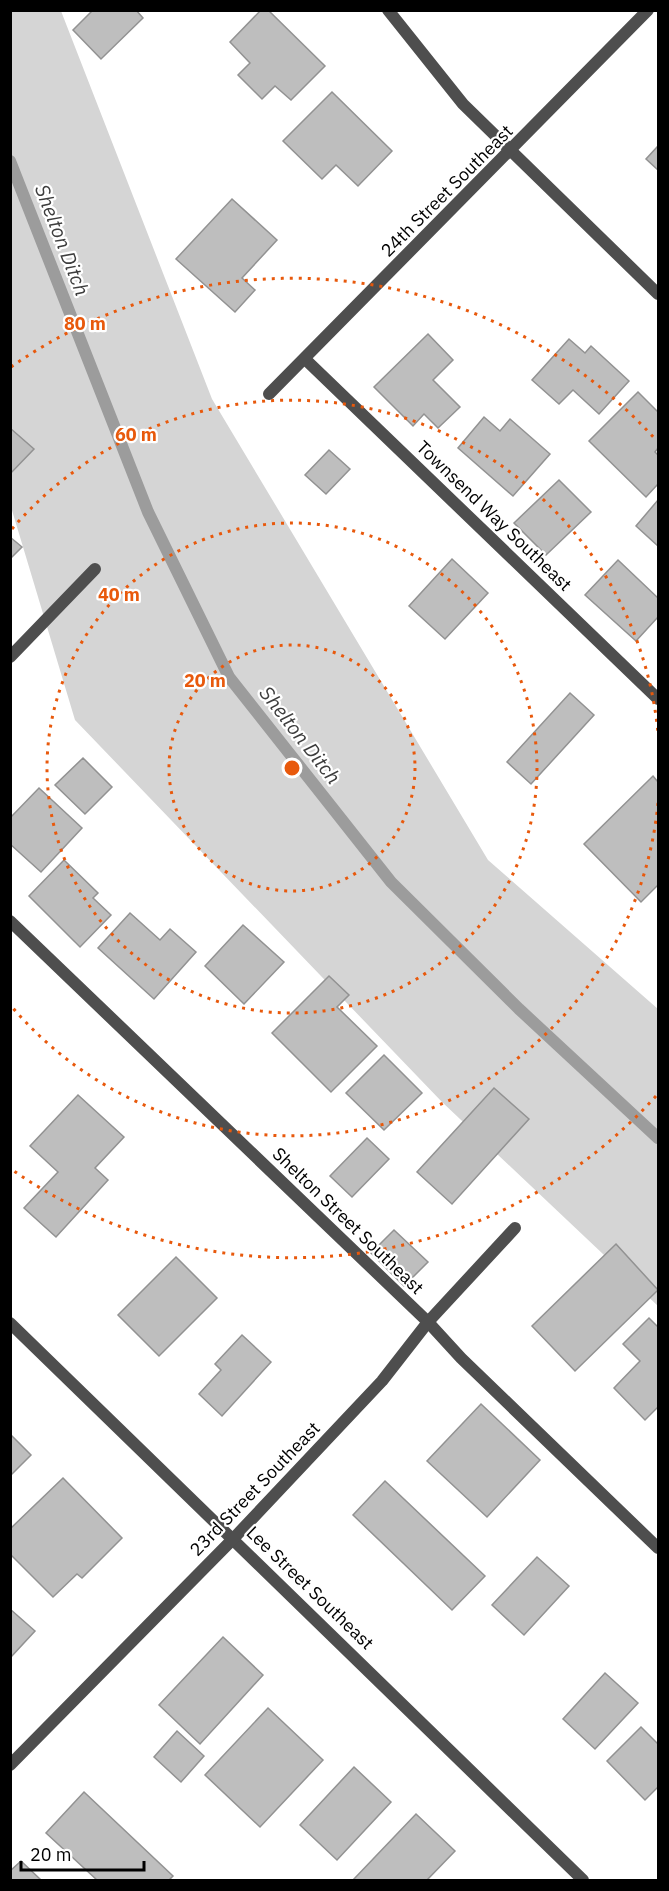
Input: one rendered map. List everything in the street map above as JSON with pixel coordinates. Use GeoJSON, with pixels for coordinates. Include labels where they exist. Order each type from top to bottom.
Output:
{"type":"FeatureCollection","features":[{"type":"Feature","properties":{"kind":"street"},"geometry":{"type":"LineString","coordinates":[[388,10],[463,104],[658,294]]}},
{"type":"Feature","properties":{"kind":"street","name":"24th Street Southeast"},"geometry":{"type":"LineString","coordinates":[[268,394],[512,151],[648,10]]}},
{"type":"Feature","properties":{"kind":"street","name":"Townsend Way Southeast"},"geometry":{"type":"LineString","coordinates":[[305,359],[658,699]]}},
{"type":"Feature","properties":{"kind":"street"},"geometry":{"type":"LineString","coordinates":[[10,657],[95,569]]}},
{"type":"Feature","properties":{"kind":"street","name":"Shelton Street Southeast"},"geometry":{"type":"LineString","coordinates":[[10,921],[428,1322],[461,1358],[658,1548]]}},
{"type":"Feature","properties":{"kind":"street","name":"23rd Street Southeast"},"geometry":{"type":"LineString","coordinates":[[10,1765],[234,1538],[382,1381],[428,1322],[515,1228]]}},
{"type":"Feature","properties":{"kind":"street","name":"Lee Street Southeast"},"geometry":{"type":"LineString","coordinates":[[10,1323],[234,1538],[583,1881]]}},
{"type":"Feature","properties":{"kind":"shaded area"},"geometry":{"type":"Polygon","coordinates":[[[10,11],[61,11],[212,399],[488,860],[658,1009],[658,1306],[442,1102],[75,720],[11,507],[10,11]]]}},
{"type":"Feature","properties":{"kind":"building"},"geometry":{"type":"Polygon","coordinates":[[[93,10],[136,10],[143,18],[101,59],[73,30],[93,10]]]}},
{"type":"Feature","properties":{"kind":"building"},"geometry":{"type":"Polygon","coordinates":[[[261,10],[268,10],[325,66],[291,100],[275,86],[262,99],[238,75],[250,63],[230,42],[261,10]]]}},
{"type":"Feature","properties":{"kind":"building"},"geometry":{"type":"Polygon","coordinates":[[[332,92],[392,151],[358,186],[336,165],[322,179],[283,141],[332,92]]]}},
{"type":"Feature","properties":{"kind":"building"},"geometry":{"type":"Polygon","coordinates":[[[658,146],[658,170],[646,159],[658,146]]]}},
{"type":"Feature","properties":{"kind":"building"},"geometry":{"type":"Polygon","coordinates":[[[232,199],[277,240],[242,278],[255,290],[235,312],[176,259],[232,199]]]}},
{"type":"Feature","properties":{"kind":"building"},"geometry":{"type":"Polygon","coordinates":[[[428,334],[453,360],[433,380],[460,407],[438,428],[424,414],[413,426],[374,387],[428,334]]]}},
{"type":"Feature","properties":{"kind":"building"},"geometry":{"type":"Polygon","coordinates":[[[569,339],[585,353],[591,346],[629,381],[599,414],[573,390],[559,404],[532,380],[569,339]]]}},
{"type":"Feature","properties":{"kind":"building"},"geometry":{"type":"Polygon","coordinates":[[[638,392],[658,412],[658,448],[655,452],[658,455],[658,484],[646,497],[589,441],[638,392]]]}},
{"type":"Feature","properties":{"kind":"building"},"geometry":{"type":"Polygon","coordinates":[[[484,417],[500,431],[510,419],[550,454],[513,496],[458,448],[484,417]]]}},
{"type":"Feature","properties":{"kind":"building"},"geometry":{"type":"Polygon","coordinates":[[[10,428],[34,449],[10,474],[10,428]]]}},
{"type":"Feature","properties":{"kind":"building"},"geometry":{"type":"Polygon","coordinates":[[[329,450],[350,469],[326,494],[305,475],[329,450]]]}},
{"type":"Feature","properties":{"kind":"building"},"geometry":{"type":"Polygon","coordinates":[[[559,480],[591,512],[546,555],[514,523],[559,480]]]}},
{"type":"Feature","properties":{"kind":"building"},"geometry":{"type":"Polygon","coordinates":[[[658,500],[658,546],[636,526],[658,500]]]}},
{"type":"Feature","properties":{"kind":"building"},"geometry":{"type":"Polygon","coordinates":[[[10,537],[22,547],[10,559],[10,537]]]}},
{"type":"Feature","properties":{"kind":"building"},"geometry":{"type":"Polygon","coordinates":[[[452,559],[488,593],[445,639],[409,606],[452,559]]]}},
{"type":"Feature","properties":{"kind":"building"},"geometry":{"type":"Polygon","coordinates":[[[618,560],[658,598],[658,617],[636,641],[585,595],[618,560]]]}},
{"type":"Feature","properties":{"kind":"building"},"geometry":{"type":"Polygon","coordinates":[[[570,693],[594,715],[531,784],[507,762],[570,693]]]}},
{"type":"Feature","properties":{"kind":"building"},"geometry":{"type":"Polygon","coordinates":[[[83,758],[112,787],[85,814],[55,785],[83,758]]]}},
{"type":"Feature","properties":{"kind":"building"},"geometry":{"type":"Polygon","coordinates":[[[653,776],[658,782],[658,885],[641,902],[584,844],[653,776]]]}},
{"type":"Feature","properties":{"kind":"building"},"geometry":{"type":"Polygon","coordinates":[[[39,788],[82,828],[41,872],[10,844],[10,818],[39,788]]]}},
{"type":"Feature","properties":{"kind":"building"},"geometry":{"type":"Polygon","coordinates":[[[64,860],[98,893],[93,898],[111,915],[80,947],[29,896],[64,860]]]}},
{"type":"Feature","properties":{"kind":"building"},"geometry":{"type":"Polygon","coordinates":[[[130,913],[160,940],[170,929],[196,952],[154,999],[98,948],[130,913]]]}},
{"type":"Feature","properties":{"kind":"building"},"geometry":{"type":"Polygon","coordinates":[[[243,925],[284,962],[244,1004],[205,966],[243,925]]]}},
{"type":"Feature","properties":{"kind":"building"},"geometry":{"type":"Polygon","coordinates":[[[329,976],[349,995],[337,1007],[377,1046],[331,1092],[272,1033],[329,976]]]}},
{"type":"Feature","properties":{"kind":"building"},"geometry":{"type":"Polygon","coordinates":[[[384,1055],[422,1093],[384,1130],[346,1093],[384,1055]]]}},
{"type":"Feature","properties":{"kind":"building"},"geometry":{"type":"Polygon","coordinates":[[[494,1088],[529,1119],[452,1204],[417,1172],[494,1088]]]}},
{"type":"Feature","properties":{"kind":"building"},"geometry":{"type":"Polygon","coordinates":[[[78,1095],[124,1137],[95,1168],[108,1180],[56,1237],[24,1208],[58,1172],[30,1146],[78,1095]]]}},
{"type":"Feature","properties":{"kind":"building"},"geometry":{"type":"Polygon","coordinates":[[[367,1138],[389,1159],[352,1197],[330,1176],[367,1138]]]}},
{"type":"Feature","properties":{"kind":"building"},"geometry":{"type":"Polygon","coordinates":[[[394,1230],[428,1262],[404,1286],[371,1253],[394,1230]]]}},
{"type":"Feature","properties":{"kind":"building"},"geometry":{"type":"Polygon","coordinates":[[[616,1244],[658,1290],[575,1371],[532,1326],[616,1244]]]}},
{"type":"Feature","properties":{"kind":"building"},"geometry":{"type":"Polygon","coordinates":[[[176,1257],[217,1298],[159,1356],[118,1315],[176,1257]]]}},
{"type":"Feature","properties":{"kind":"building"},"geometry":{"type":"Polygon","coordinates":[[[649,1318],[658,1327],[658,1407],[645,1420],[614,1388],[640,1361],[623,1344],[649,1318]]]}},
{"type":"Feature","properties":{"kind":"building"},"geometry":{"type":"Polygon","coordinates":[[[242,1335],[271,1362],[222,1416],[199,1394],[221,1370],[215,1364],[242,1335]]]}},
{"type":"Feature","properties":{"kind":"building"},"geometry":{"type":"Polygon","coordinates":[[[481,1404],[540,1460],[487,1517],[427,1461],[481,1404]]]}},
{"type":"Feature","properties":{"kind":"building"},"geometry":{"type":"Polygon","coordinates":[[[10,1434],[31,1455],[10,1476],[10,1434]]]}},
{"type":"Feature","properties":{"kind":"building"},"geometry":{"type":"Polygon","coordinates":[[[63,1478],[122,1538],[82,1578],[77,1574],[53,1597],[10,1554],[10,1529],[63,1478]]]}},
{"type":"Feature","properties":{"kind":"building"},"geometry":{"type":"Polygon","coordinates":[[[385,1481],[485,1576],[452,1610],[353,1515],[385,1481]]]}},
{"type":"Feature","properties":{"kind":"building"},"geometry":{"type":"Polygon","coordinates":[[[537,1557],[569,1586],[524,1635],[492,1605],[537,1557]]]}},
{"type":"Feature","properties":{"kind":"building"},"geometry":{"type":"Polygon","coordinates":[[[10,1609],[35,1631],[10,1658],[10,1609]]]}},
{"type":"Feature","properties":{"kind":"building"},"geometry":{"type":"Polygon","coordinates":[[[223,1637],[263,1675],[200,1744],[159,1705],[223,1637]]]}},
{"type":"Feature","properties":{"kind":"building"},"geometry":{"type":"Polygon","coordinates":[[[605,1673],[638,1703],[595,1749],[563,1719],[605,1673]]]}},
{"type":"Feature","properties":{"kind":"building"},"geometry":{"type":"Polygon","coordinates":[[[268,1708],[323,1760],[260,1827],[205,1775],[268,1708]]]}},
{"type":"Feature","properties":{"kind":"building"},"geometry":{"type":"Polygon","coordinates":[[[641,1727],[658,1744],[658,1787],[645,1800],[607,1761],[641,1727]]]}},
{"type":"Feature","properties":{"kind":"building"},"geometry":{"type":"Polygon","coordinates":[[[177,1731],[204,1756],[181,1782],[154,1757],[177,1731]]]}},
{"type":"Feature","properties":{"kind":"building"},"geometry":{"type":"Polygon","coordinates":[[[354,1767],[391,1802],[337,1860],[300,1825],[354,1767]]]}},
{"type":"Feature","properties":{"kind":"building"},"geometry":{"type":"Polygon","coordinates":[[[84,1792],[173,1876],[169,1880],[97,1880],[46,1833],[84,1792]]]}},
{"type":"Feature","properties":{"kind":"building"},"geometry":{"type":"Polygon","coordinates":[[[416,1814],[455,1851],[427,1880],[353,1880],[416,1814]]]}},
{"type":"Feature","properties":{"kind":"building"},"geometry":{"type":"Polygon","coordinates":[[[21,1861],[41,1880],[10,1880],[10,1871],[21,1861]]]}},
{"type":"Feature","properties":{"kind":"waterway","name":"Shelton Ditch"},"geometry":{"type":"LineString","coordinates":[[10,161],[148,512],[229,677],[391,882],[519,1009],[658,1138]]}}]}
